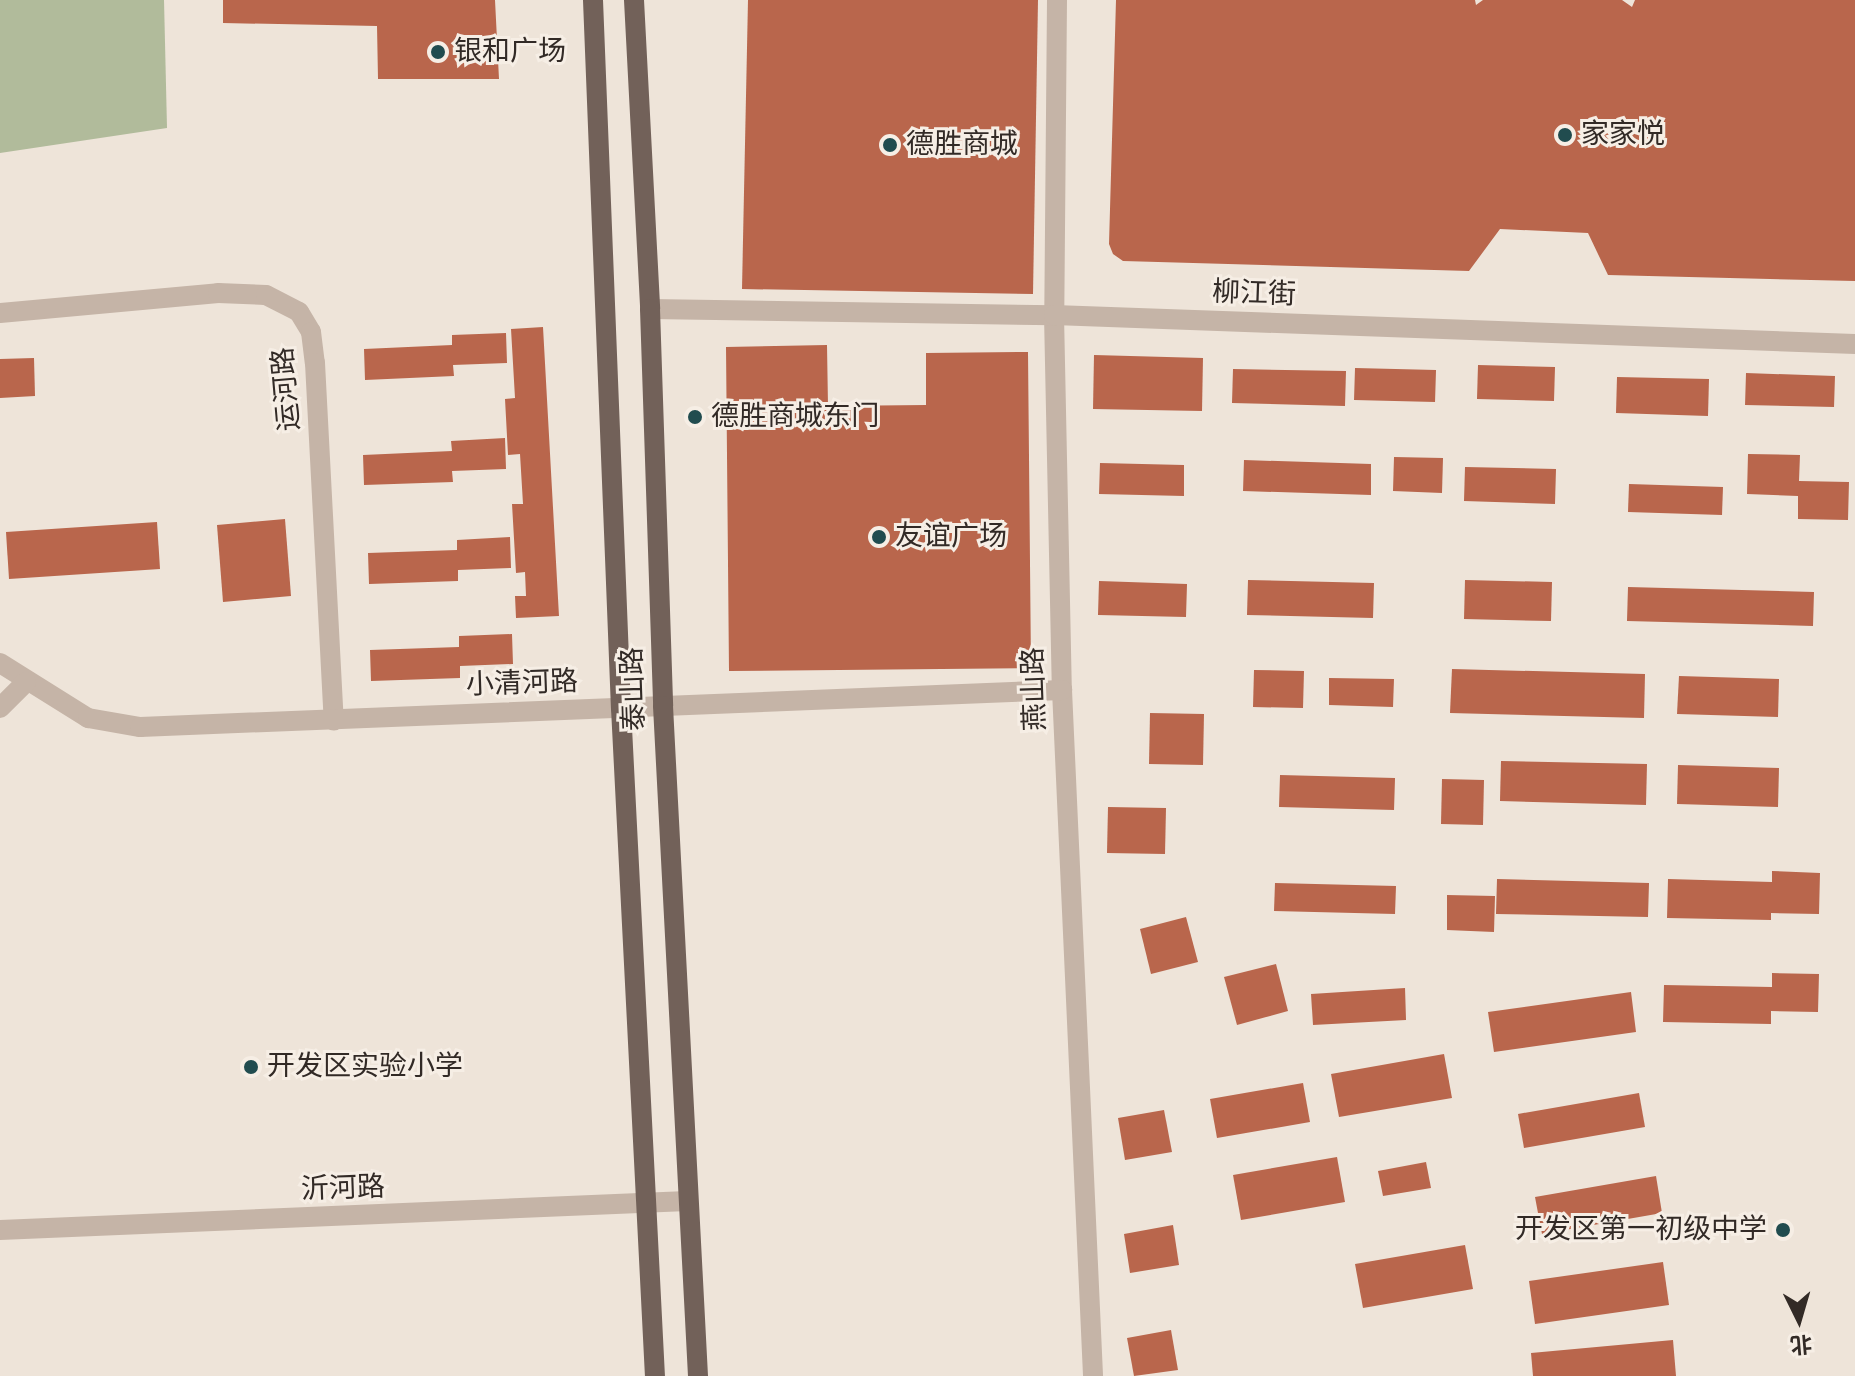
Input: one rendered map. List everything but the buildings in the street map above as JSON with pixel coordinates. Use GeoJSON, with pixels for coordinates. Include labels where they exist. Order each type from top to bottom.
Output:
{"type":"FeatureCollection","features":[{"type":"Feature","properties":{"kind":"main road","name":"泰山路"},"geometry":{"type":"LineString","coordinates":[[593,0],[621,708],[655,1376]]}},
{"type":"Feature","properties":{"kind":"main road","name":"泰山路"},"geometry":{"type":"LineString","coordinates":[[634,0],[650,309],[663,706],[698,1376]]}},
{"type":"Feature","properties":{"kind":"street","name":"燕山路"},"geometry":{"type":"LineString","coordinates":[[1057,0],[1054,315],[1062,690],[1093,1376]]}},
{"type":"Feature","properties":{"kind":"street","name":"运河路"},"geometry":{"type":"LineString","coordinates":[[0,313],[218,293],[266,295],[299,312],[311,332],[315,363],[334,720]]}},
{"type":"Feature","properties":{"kind":"street","name":"柳江街"},"geometry":{"type":"LineString","coordinates":[[650,309],[1054,315],[1855,344]]}},
{"type":"Feature","properties":{"kind":"street","name":"小清河路"},"geometry":{"type":"LineString","coordinates":[[0,663],[88,718],[140,727],[1062,690]]}},
{"type":"Feature","properties":{"kind":"street"},"geometry":{"type":"LineString","coordinates":[[0,708],[26,682]]}},
{"type":"Feature","properties":{"kind":"street","name":"沂河路"},"geometry":{"type":"LineString","coordinates":[[0,1230],[687,1201]]}},
{"type":"Feature","properties":{"kind":"green space"},"geometry":{"type":"Polygon","coordinates":[[[0,0],[164,0],[167,128],[0,153],[0,0]]]}},
{"type":"Feature","properties":{"kind":"place","name":"银和广场"},"geometry":{"type":"Point","coordinates":[438,52]}},
{"type":"Feature","properties":{"kind":"place","name":"家家悦"},"geometry":{"type":"Point","coordinates":[1565,135]}},
{"type":"Feature","properties":{"kind":"place","name":"德胜商城"},"geometry":{"type":"Point","coordinates":[890,145]}},
{"type":"Feature","properties":{"kind":"place","name":"德胜商城东门"},"geometry":{"type":"Point","coordinates":[695,417]}},
{"type":"Feature","properties":{"kind":"place","name":"友谊广场"},"geometry":{"type":"Point","coordinates":[879,537]}},
{"type":"Feature","properties":{"kind":"place","name":"开发区实验小学"},"geometry":{"type":"Point","coordinates":[251,1067]}},
{"type":"Feature","properties":{"kind":"place","name":"开发区第一初级中学"},"geometry":{"type":"Point","coordinates":[1783,1230]}}]}
